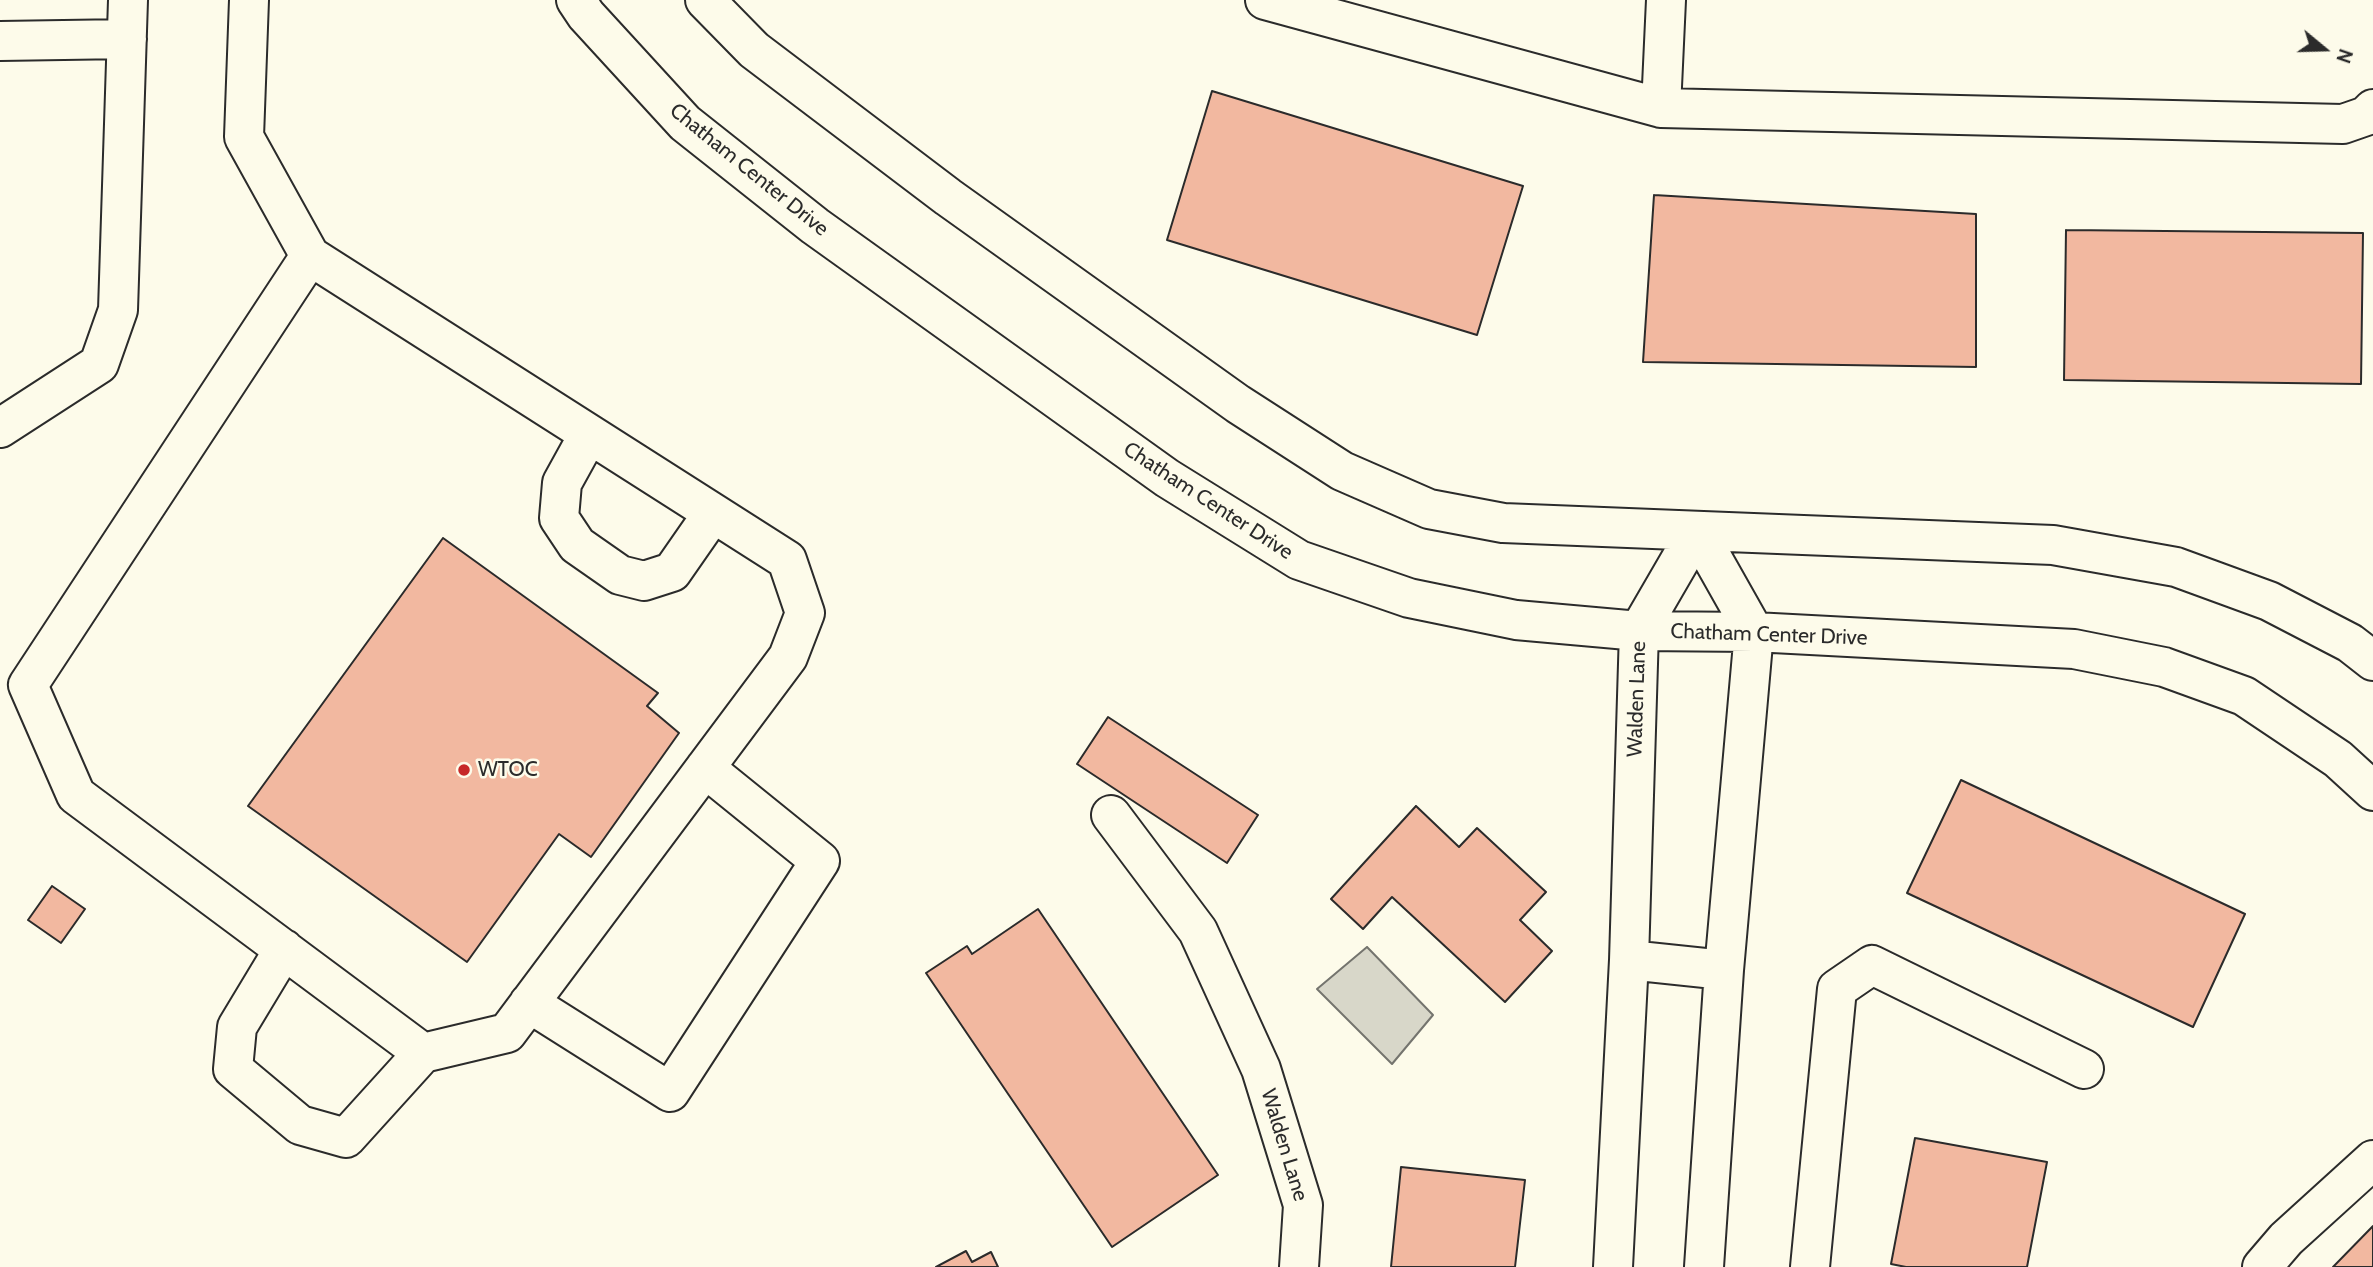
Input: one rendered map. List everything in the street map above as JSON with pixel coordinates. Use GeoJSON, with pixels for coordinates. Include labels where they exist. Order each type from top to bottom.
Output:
{"type":"FeatureCollection","features":[{"type":"Feature","properties":{"kind":"street"},"geometry":{"type":"LineString","coordinates":[[0,428],[99,363],[118,310],[128,0]]}},
{"type":"Feature","properties":{"kind":"street"},"geometry":{"type":"LineString","coordinates":[[250,0],[244,136],[310,256],[787,560],[805,613],[788,657],[507,1033],[423,1053],[346,1138],[300,1125],[233,1069],[237,1027],[284,949]]}},
{"type":"Feature","properties":{"kind":"street","name":"Chatham Center Drive"},"geometry":{"type":"LineString","coordinates":[[576,0],[586,15],[685,123],[815,226],[1167,478],[1299,560],[1409,598],[1516,620],[1639,631],[1754,632],[2074,649],[2164,667],[2244,696],[2338,759],[2373,791]]}},
{"type":"Feature","properties":{"kind":"street"},"geometry":{"type":"LineString","coordinates":[[705,0],[754,50],[948,197],[1238,404],[1342,471],[1429,509],[1503,523],[2053,545],[2176,567],[2269,601],[2350,643],[2373,661]]}},
{"type":"Feature","properties":{"kind":"street"},"geometry":{"type":"LineString","coordinates":[[1265,0],[1368,13],[1661,108],[2343,124],[2366,116],[2373,109]]}},
{"type":"Feature","properties":{"kind":"street"},"geometry":{"type":"LineString","coordinates":[[1661,108],[1666,0]]}},
{"type":"Feature","properties":{"kind":"street"},"geometry":{"type":"LineString","coordinates":[[0,41],[127,39]]}},
{"type":"Feature","properties":{"kind":"street"},"geometry":{"type":"LineString","coordinates":[[310,256],[28,685],[76,795],[423,1053]]}},
{"type":"Feature","properties":{"kind":"street"},"geometry":{"type":"LineString","coordinates":[[589,434],[562,483],[559,518],[577,545],[620,575],[644,580],[672,572],[713,513]]}},
{"type":"Feature","properties":{"kind":"street"},"geometry":{"type":"LineString","coordinates":[[1697,531],[1754,632],[1724,970],[1704,1267]]}},
{"type":"Feature","properties":{"kind":"street","name":"Walden Lane"},"geometry":{"type":"LineString","coordinates":[[1613,1267],[1629,960],[1639,631],[1697,531]]}},
{"type":"Feature","properties":{"kind":"street"},"geometry":{"type":"LineString","coordinates":[[529,1003],[670,1091],[820,861],[705,768]]}},
{"type":"Feature","properties":{"kind":"street","name":"Walden Lane"},"geometry":{"type":"LineString","coordinates":[[1111,815],[1198,931],[1261,1069],[1303,1205],[1299,1267]]}},
{"type":"Feature","properties":{"kind":"street"},"geometry":{"type":"LineString","coordinates":[[1629,960],[1724,970]]}},
{"type":"Feature","properties":{"kind":"street"},"geometry":{"type":"LineString","coordinates":[[1810,1267],[1837,989],[1872,965],[2084,1069]]}},
{"type":"Feature","properties":{"kind":"street"},"geometry":{"type":"LineString","coordinates":[[2262,1267],[2286,1239],[2373,1160]]}},
{"type":"Feature","properties":{"kind":"shaded area"},"geometry":{"type":"Polygon","coordinates":[[[1367,947],[1433,1015],[1392,1064],[1317,989],[1367,947]]]}},
{"type":"Feature","properties":{"kind":"building"},"geometry":{"type":"Polygon","coordinates":[[[1212,91],[1523,186],[1477,335],[1167,240],[1212,91]]]}},
{"type":"Feature","properties":{"kind":"building"},"geometry":{"type":"Polygon","coordinates":[[[1654,195],[1976,214],[1976,367],[1643,362],[1654,195]]]}},
{"type":"Feature","properties":{"kind":"building"},"geometry":{"type":"Polygon","coordinates":[[[2066,230],[2363,233],[2361,384],[2064,380],[2066,230]]]}},
{"type":"Feature","properties":{"kind":"building","name":"WTOC"},"geometry":{"type":"Polygon","coordinates":[[[443,538],[658,693],[647,706],[679,733],[591,857],[559,834],[467,962],[248,806],[443,538]]]}},
{"type":"Feature","properties":{"kind":"building"},"geometry":{"type":"Polygon","coordinates":[[[1108,717],[1258,815],[1227,863],[1077,764],[1108,717]]]}},
{"type":"Feature","properties":{"kind":"building"},"geometry":{"type":"Polygon","coordinates":[[[1961,780],[2245,914],[2193,1027],[1907,893],[1961,780]]]}},
{"type":"Feature","properties":{"kind":"building"},"geometry":{"type":"Polygon","coordinates":[[[1416,806],[1459,847],[1477,828],[1546,892],[1520,920],[1552,951],[1505,1002],[1392,897],[1363,929],[1331,899],[1416,806]]]}},
{"type":"Feature","properties":{"kind":"building"},"geometry":{"type":"Polygon","coordinates":[[[52,886],[85,909],[61,943],[28,920],[52,886]]]}},
{"type":"Feature","properties":{"kind":"building"},"geometry":{"type":"Polygon","coordinates":[[[1038,909],[1218,1175],[1112,1247],[926,973],[967,946],[972,954],[1038,909]]]}},
{"type":"Feature","properties":{"kind":"building"},"geometry":{"type":"Polygon","coordinates":[[[1915,1138],[2047,1162],[2027,1267],[1906,1267],[1891,1264],[1915,1138]]]}},
{"type":"Feature","properties":{"kind":"building"},"geometry":{"type":"Polygon","coordinates":[[[1401,1167],[1525,1180],[1515,1267],[1391,1267],[1401,1167]]]}},
{"type":"Feature","properties":{"kind":"building"},"geometry":{"type":"Polygon","coordinates":[[[2373,1226],[2373,1267],[2333,1267],[2373,1226]]]}},
{"type":"Feature","properties":{"kind":"building"},"geometry":{"type":"Polygon","coordinates":[[[966,1251],[972,1262],[991,1252],[998,1267],[936,1267],[966,1251]]]}},
{"type":"Feature","properties":{"kind":"place","name":"WTOC"},"geometry":{"type":"Point","coordinates":[464,770]}}]}
